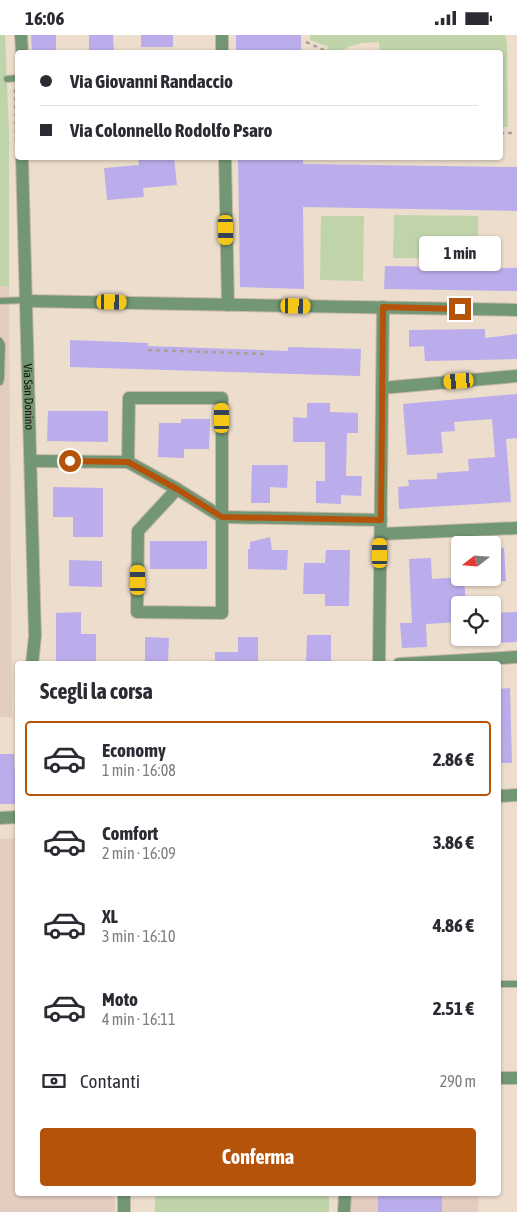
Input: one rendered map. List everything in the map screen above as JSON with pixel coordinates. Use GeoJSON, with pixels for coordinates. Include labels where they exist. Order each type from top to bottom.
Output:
{"type":"FeatureCollection","features":[{"type":"Feature","properties":{"kind":"street"},"geometry":{"type":"LineString","coordinates":[[21,35],[22,50]]}},
{"type":"Feature","properties":{"kind":"street"},"geometry":{"type":"LineString","coordinates":[[222,35],[222,50]]}},
{"type":"Feature","properties":{"kind":"street","name":"Via San Donino"},"geometry":{"type":"LineString","coordinates":[[22,160],[35,636],[32,661]]}},
{"type":"Feature","properties":{"kind":"street"},"geometry":{"type":"LineString","coordinates":[[225,160],[228,305]]}},
{"type":"Feature","properties":{"kind":"street"},"geometry":{"type":"LineString","coordinates":[[27,301],[517,310]]}},
{"type":"Feature","properties":{"kind":"street"},"geometry":{"type":"LineString","coordinates":[[379,661],[383,307]]}},
{"type":"Feature","properties":{"kind":"street"},"geometry":{"type":"LineString","coordinates":[[382,388],[517,376]]}},
{"type":"Feature","properties":{"kind":"street"},"geometry":{"type":"LineString","coordinates":[[128,462],[129,398],[222,398],[222,613],[137,612],[138,531],[177,489]]}},
{"type":"Feature","properties":{"kind":"street"},"geometry":{"type":"LineString","coordinates":[[31,461],[128,462],[222,517],[381,520]]}},
{"type":"Feature","properties":{"kind":"street"},"geometry":{"type":"LineString","coordinates":[[380,535],[517,528]]}},
{"type":"Feature","properties":{"kind":"street","name":"Via San Donino"},"geometry":{"type":"LineString","coordinates":[[35,636],[39,661]]}},
{"type":"Feature","properties":{"kind":"street"},"geometry":{"type":"LineString","coordinates":[[449,661],[517,657]]}},
{"type":"Feature","properties":{"kind":"street"},"geometry":{"type":"LineString","coordinates":[[501,796],[517,795]]}},
{"type":"Feature","properties":{"kind":"street"},"geometry":{"type":"LineString","coordinates":[[0,818],[15,817]]}},
{"type":"Feature","properties":{"kind":"street"},"geometry":{"type":"LineString","coordinates":[[501,1078],[517,1078]]}},
{"type":"Feature","properties":{"kind":"street"},"geometry":{"type":"LineString","coordinates":[[124,1196],[124,1212]]}},
{"type":"Feature","properties":{"kind":"street"},"geometry":{"type":"LineString","coordinates":[[344,1212],[345,1196]]}},
{"type":"Feature","properties":{"kind":"lane"},"geometry":{"type":"LineString","coordinates":[[7,79],[15,78]]}},
{"type":"Feature","properties":{"kind":"lane"},"geometry":{"type":"LineString","coordinates":[[0,301],[27,301]]}},
{"type":"Feature","properties":{"kind":"lane"},"geometry":{"type":"LineString","coordinates":[[0,341],[2,345],[2,378],[0,382]]}},
{"type":"Feature","properties":{"kind":"lane"},"geometry":{"type":"LineString","coordinates":[[501,984],[517,984]]}},
{"type":"Feature","properties":{"kind":"path"},"geometry":{"type":"LineString","coordinates":[[306,42],[324,50]]}},
{"type":"Feature","properties":{"kind":"path"},"geometry":{"type":"LineString","coordinates":[[503,133],[515,133]]}},
{"type":"Feature","properties":{"kind":"path"},"geometry":{"type":"LineString","coordinates":[[148,350],[267,354]]}},
{"type":"Feature","properties":{"kind":"shaded area"},"geometry":{"type":"Polygon","coordinates":[[[0,286],[9,287],[12,717],[0,717],[0,286]]]}},
{"type":"Feature","properties":{"kind":"shaded area"},"geometry":{"type":"Polygon","coordinates":[[[15,838],[15,1196],[114,1196],[115,1212],[0,1212],[0,839],[15,838]]]}},
{"type":"Feature","properties":{"kind":"shaded area"},"geometry":{"type":"Polygon","coordinates":[[[351,1196],[479,1196],[478,1212],[351,1212],[351,1196]]]}},
{"type":"Feature","properties":{"kind":"green space"},"geometry":{"type":"Polygon","coordinates":[[[0,35],[5,35],[9,132],[9,287],[0,286],[0,35]]]}},
{"type":"Feature","properties":{"kind":"green space"},"geometry":{"type":"Polygon","coordinates":[[[310,35],[505,35],[507,44],[508,127],[503,127],[503,50],[380,50],[379,42],[361,43],[343,50],[327,50],[329,47],[310,40],[310,35]]]}},
{"type":"Feature","properties":{"kind":"green space"},"geometry":{"type":"Polygon","coordinates":[[[394,215],[478,216],[478,258],[393,258],[394,215]]]}},
{"type":"Feature","properties":{"kind":"green space"},"geometry":{"type":"Polygon","coordinates":[[[321,216],[364,216],[363,281],[320,280],[321,216]]]}},
{"type":"Feature","properties":{"kind":"green space"},"geometry":{"type":"Polygon","coordinates":[[[155,1196],[329,1196],[329,1212],[155,1212],[155,1196]]]}},
{"type":"Feature","properties":{"kind":"building"},"geometry":{"type":"Polygon","coordinates":[[[31,35],[56,35],[56,50],[32,50],[31,35]]]}},
{"type":"Feature","properties":{"kind":"building"},"geometry":{"type":"Polygon","coordinates":[[[89,35],[113,35],[114,50],[89,50],[89,35]]]}},
{"type":"Feature","properties":{"kind":"building"},"geometry":{"type":"Polygon","coordinates":[[[141,35],[173,35],[173,47],[141,47],[141,35]]]}},
{"type":"Feature","properties":{"kind":"building"},"geometry":{"type":"Polygon","coordinates":[[[236,35],[301,35],[301,50],[236,50],[236,35]]]}},
{"type":"Feature","properties":{"kind":"building"},"geometry":{"type":"Polygon","coordinates":[[[138,160],[174,160],[177,185],[143,188],[144,197],[107,200],[104,168],[139,165],[138,160]]]}},
{"type":"Feature","properties":{"kind":"building"},"geometry":{"type":"Polygon","coordinates":[[[238,160],[303,160],[303,164],[517,167],[517,211],[303,207],[304,289],[240,287],[238,160]]]}},
{"type":"Feature","properties":{"kind":"building"},"geometry":{"type":"Polygon","coordinates":[[[385,266],[517,268],[517,291],[384,289],[385,266]]]}},
{"type":"Feature","properties":{"kind":"building"},"geometry":{"type":"Polygon","coordinates":[[[485,329],[485,338],[517,334],[517,359],[425,361],[424,346],[409,347],[409,330],[485,329]]]}},
{"type":"Feature","properties":{"kind":"building"},"geometry":{"type":"Polygon","coordinates":[[[70,340],[148,343],[148,346],[288,351],[288,347],[361,349],[360,376],[70,367],[70,340]]]}},
{"type":"Feature","properties":{"kind":"building"},"geometry":{"type":"Polygon","coordinates":[[[517,394],[517,438],[506,439],[511,502],[399,509],[398,487],[409,486],[408,480],[437,479],[437,473],[469,471],[468,459],[495,457],[492,419],[454,422],[455,431],[441,432],[443,453],[407,455],[403,404],[517,394]]]}},
{"type":"Feature","properties":{"kind":"building"},"geometry":{"type":"Polygon","coordinates":[[[307,403],[330,403],[330,412],[358,413],[358,433],[347,433],[346,476],[362,476],[361,496],[341,495],[341,504],[316,503],[316,481],[325,481],[325,442],[293,442],[293,417],[307,418],[307,403]]]}},
{"type":"Feature","properties":{"kind":"building"},"geometry":{"type":"Polygon","coordinates":[[[48,411],[108,411],[108,442],[47,441],[48,411]]]}},
{"type":"Feature","properties":{"kind":"building"},"geometry":{"type":"Polygon","coordinates":[[[181,419],[210,419],[209,449],[184,449],[184,458],[158,457],[159,423],[181,423],[181,419]]]}},
{"type":"Feature","properties":{"kind":"building"},"geometry":{"type":"Polygon","coordinates":[[[252,465],[288,465],[287,488],[270,487],[270,503],[251,503],[252,465]]]}},
{"type":"Feature","properties":{"kind":"building"},"geometry":{"type":"Polygon","coordinates":[[[53,487],[103,488],[103,537],[73,537],[73,517],[53,517],[53,487]]]}},
{"type":"Feature","properties":{"kind":"building"},"geometry":{"type":"Polygon","coordinates":[[[270,537],[272,550],[288,550],[287,570],[248,569],[250,542],[270,537]]]}},
{"type":"Feature","properties":{"kind":"building"},"geometry":{"type":"Polygon","coordinates":[[[150,541],[207,541],[207,569],[150,569],[150,541]]]}},
{"type":"Feature","properties":{"kind":"building"},"geometry":{"type":"Polygon","coordinates":[[[501,548],[504,548],[506,581],[501,581],[501,548]]]}},
{"type":"Feature","properties":{"kind":"building"},"geometry":{"type":"Polygon","coordinates":[[[326,550],[350,550],[349,606],[325,606],[325,594],[303,594],[304,563],[325,563],[326,550]]]}},
{"type":"Feature","properties":{"kind":"building"},"geometry":{"type":"Polygon","coordinates":[[[431,558],[432,579],[451,578],[451,586],[465,586],[465,596],[451,596],[451,623],[426,624],[427,647],[402,648],[400,623],[412,623],[409,559],[431,558]]]}},
{"type":"Feature","properties":{"kind":"building"},"geometry":{"type":"Polygon","coordinates":[[[69,560],[102,561],[102,587],[69,586],[69,560]]]}},
{"type":"Feature","properties":{"kind":"building"},"geometry":{"type":"Polygon","coordinates":[[[81,612],[81,634],[96,634],[96,661],[56,661],[56,613],[81,612]]]}},
{"type":"Feature","properties":{"kind":"building"},"geometry":{"type":"Polygon","coordinates":[[[517,612],[517,642],[501,643],[501,613],[517,612]]]}},
{"type":"Feature","properties":{"kind":"building"},"geometry":{"type":"Polygon","coordinates":[[[307,635],[331,635],[331,661],[306,661],[307,635]]]}},
{"type":"Feature","properties":{"kind":"building"},"geometry":{"type":"Polygon","coordinates":[[[145,637],[169,638],[168,661],[145,661],[145,637]]]}},
{"type":"Feature","properties":{"kind":"building"},"geometry":{"type":"Polygon","coordinates":[[[238,637],[258,637],[258,661],[215,661],[215,652],[238,652],[238,637]]]}},
{"type":"Feature","properties":{"kind":"building"},"geometry":{"type":"Polygon","coordinates":[[[510,688],[512,763],[501,763],[501,689],[510,688]]]}},
{"type":"Feature","properties":{"kind":"building"},"geometry":{"type":"Polygon","coordinates":[[[0,754],[14,754],[15,804],[0,804],[0,754]]]}},
{"type":"Feature","properties":{"kind":"building"},"geometry":{"type":"Polygon","coordinates":[[[378,1196],[442,1196],[442,1212],[378,1212],[378,1196]]]}},
{"type":"Feature","properties":{"kind":"route"},"geometry":{"type":"LineString","coordinates":[[70,461],[128,462],[222,517],[381,520],[383,307],[460,309]]}}]}
